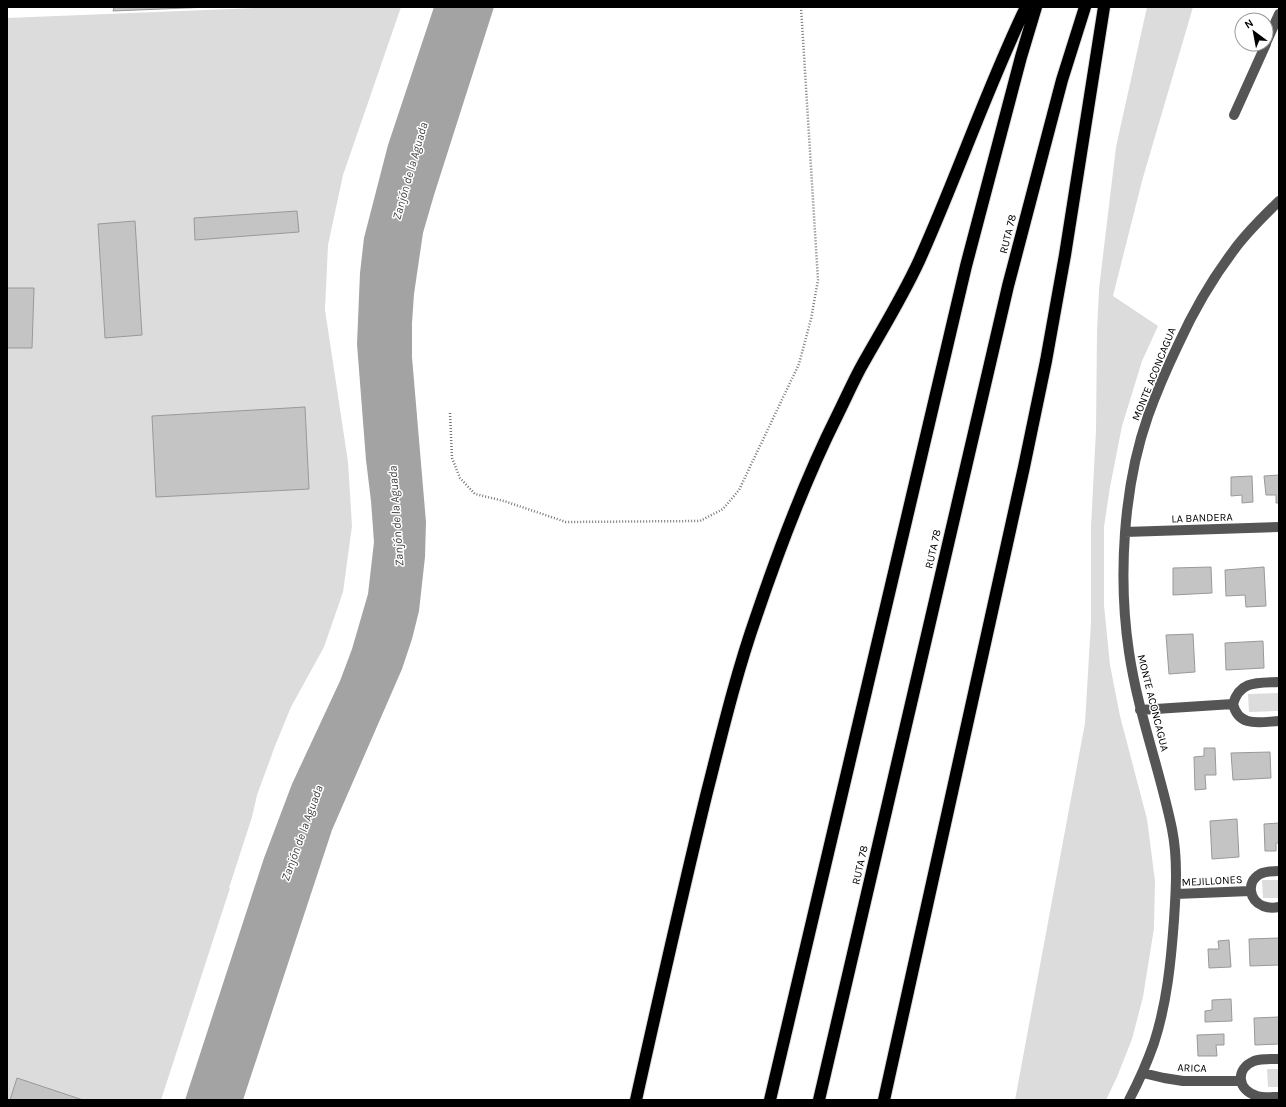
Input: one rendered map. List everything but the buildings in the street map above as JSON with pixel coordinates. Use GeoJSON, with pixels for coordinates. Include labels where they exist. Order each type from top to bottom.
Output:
{"type":"FeatureCollection","features":[{"type":"Feature","properties":{"kind":"highway"},"geometry":{"type":"LineString","coordinates":[[636,1100],[716,757],[734,687],[768,582],[811,474],[835,420],[917,264],[954,180],[1009,42],[1026,7]]}},
{"type":"Feature","properties":{"kind":"highway"},"geometry":{"type":"LineString","coordinates":[[770,1100],[966,266],[1019,64],[1036,7]]}},
{"type":"Feature","properties":{"kind":"highway","name":"RUTA 78"},"geometry":{"type":"LineString","coordinates":[[819,1100],[1008,286],[1060,88],[1085,7]]}},
{"type":"Feature","properties":{"kind":"highway"},"geometry":{"type":"LineString","coordinates":[[884,1100],[1024,467],[1046,361],[1065,254],[1104,7]]}},
{"type":"Feature","properties":{"kind":"street"},"geometry":{"type":"LineString","coordinates":[[1274,26],[1279,14]]}},
{"type":"Feature","properties":{"kind":"street"},"geometry":{"type":"LineString","coordinates":[[1234,115],[1262,52]]}},
{"type":"Feature","properties":{"kind":"street","name":"MONTE ACONCAGUA"},"geometry":{"type":"LineString","coordinates":[[1129,1100],[1143,1073],[1163,1009],[1169,975],[1176,894],[1176,867],[1172,832],[1163,792],[1140,710],[1129,652],[1124,607],[1125,532],[1129,493],[1147,417],[1166,369],[1190,320],[1208,288],[1234,250],[1279,201]]}},
{"type":"Feature","properties":{"kind":"street","name":"LA BANDERA"},"geometry":{"type":"LineString","coordinates":[[1125,532],[1279,527]]}},
{"type":"Feature","properties":{"kind":"street"},"geometry":{"type":"LineString","coordinates":[[1279,682],[1253,683],[1245,686],[1238,692],[1233,704],[1236,714],[1247,722],[1279,721]]}},
{"type":"Feature","properties":{"kind":"street"},"geometry":{"type":"LineString","coordinates":[[1140,710],[1233,704]]}},
{"type":"Feature","properties":{"kind":"street","name":"MEJILLONES"},"geometry":{"type":"LineString","coordinates":[[1279,871],[1268,871],[1261,873],[1256,877],[1250,891],[1253,897],[1264,906],[1279,907]]}},
{"type":"Feature","properties":{"kind":"street","name":"MEJILLONES"},"geometry":{"type":"LineString","coordinates":[[1176,894],[1250,891]]}},
{"type":"Feature","properties":{"kind":"street"},"geometry":{"type":"LineString","coordinates":[[1279,1059],[1262,1059],[1251,1062],[1244,1070],[1240,1081],[1242,1086],[1254,1095],[1263,1097],[1279,1097]]}},
{"type":"Feature","properties":{"kind":"street","name":"ARICA"},"geometry":{"type":"LineString","coordinates":[[1143,1073],[1184,1081],[1240,1081]]}},
{"type":"Feature","properties":{"kind":"path"},"geometry":{"type":"LineString","coordinates":[[450,413],[452,458],[460,478],[475,494],[504,501],[566,522],[700,522],[723,509],[731,500],[739,490],[799,364],[811,319],[818,280],[801,7]]}},
{"type":"Feature","properties":{"kind":"shaded area"},"geometry":{"type":"Polygon","coordinates":[[[278,7],[401,7],[343,175],[328,245],[325,310],[348,462],[352,526],[343,592],[324,647],[291,707],[257,795],[252,817],[230,888],[161,1100],[7,1100],[7,18],[278,7]]]}},
{"type":"Feature","properties":{"kind":"shaded area"},"geometry":{"type":"Polygon","coordinates":[[[1147,7],[1193,7],[1142,181],[1113,296],[1158,326],[1142,361],[1122,426],[1110,487],[1104,527],[1104,605],[1110,665],[1120,716],[1147,819],[1155,881],[1154,928],[1143,997],[1132,1039],[1106,1100],[1015,1100],[1085,723],[1091,622],[1091,527],[1096,430],[1099,289],[1116,147],[1147,7]]]}},
{"type":"Feature","properties":{"kind":"shaded area"},"geometry":{"type":"Polygon","coordinates":[[[1279,693],[1279,711],[1249,712],[1248,694],[1279,693]]]}},
{"type":"Feature","properties":{"kind":"shaded area"},"geometry":{"type":"Polygon","coordinates":[[[1262,880],[1279,880],[1279,898],[1263,898],[1262,880]]]}},
{"type":"Feature","properties":{"kind":"shaded area"},"geometry":{"type":"Polygon","coordinates":[[[1267,1069],[1279,1069],[1279,1087],[1268,1087],[1267,1069]]]}},
{"type":"Feature","properties":{"kind":"water","name":"Zanjón de la Aguada"},"geometry":{"type":"Polygon","coordinates":[[[434,7],[494,7],[423,233],[414,294],[412,357],[426,522],[425,557],[419,611],[402,669],[332,830],[243,1100],[185,1100],[264,858],[292,784],[340,681],[352,649],[368,594],[374,542],[357,344],[360,273],[364,238],[388,145],[434,7]]]}}]}
